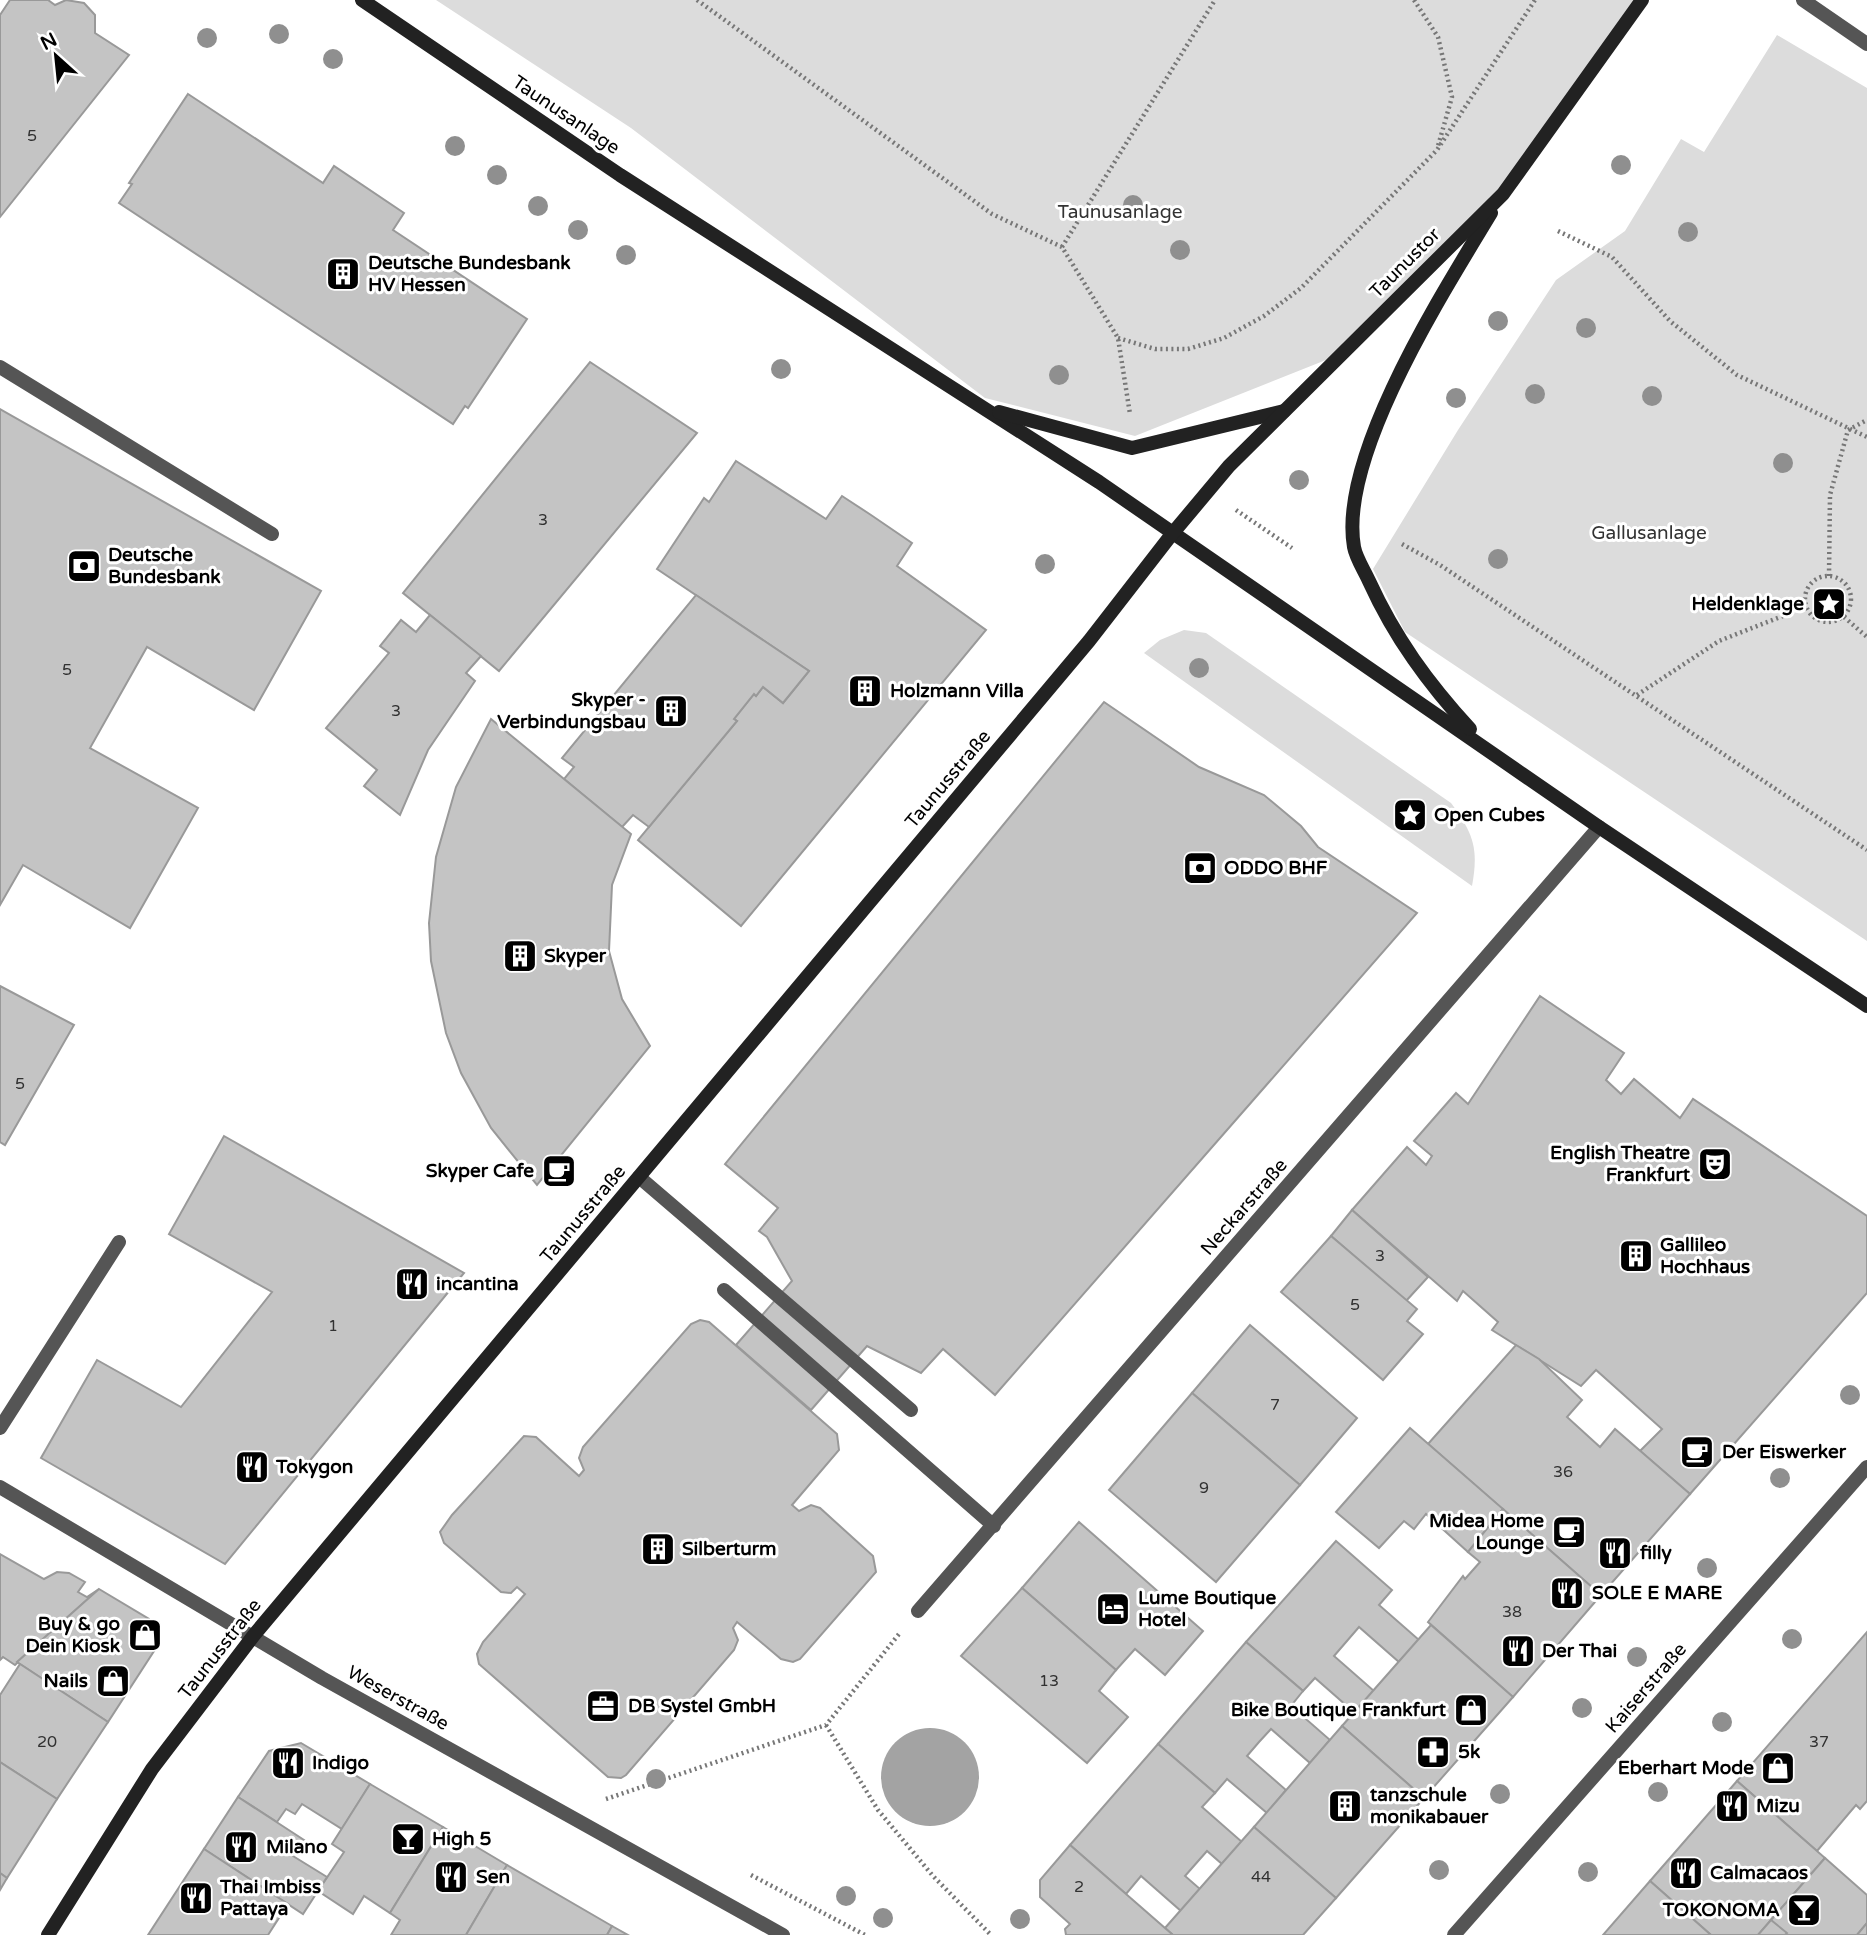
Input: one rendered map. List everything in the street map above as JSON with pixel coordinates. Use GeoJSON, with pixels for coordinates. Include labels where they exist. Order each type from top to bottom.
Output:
{"type":"FeatureCollection","features":[{"type":"Feature","properties":{"kind":"main road","name":"Taunusanlage"},"geometry":{"type":"LineString","coordinates":[[362,0],[620,175],[985,408],[1172,534]]}},
{"type":"Feature","properties":{"kind":"main road","name":"Taunustor"},"geometry":{"type":"LineString","coordinates":[[1172,534],[1229,466],[1503,194],[1642,0]]}},
{"type":"Feature","properties":{"kind":"main road"},"geometry":{"type":"LineString","coordinates":[[1485,747],[1425,679],[1390,626],[1354,548],[1353,496],[1396,381],[1442,294],[1503,194]]}},
{"type":"Feature","properties":{"kind":"main road"},"geometry":{"type":"LineString","coordinates":[[985,408],[1132,448],[1284,411]]}},
{"type":"Feature","properties":{"kind":"main road"},"geometry":{"type":"LineString","coordinates":[[1172,534],[1599,827],[1867,1006]]}},
{"type":"Feature","properties":{"kind":"main road","name":"Taunusstraße"},"geometry":{"type":"LineString","coordinates":[[48,1935],[152,1769],[254,1635],[1089,641],[1172,534]]}},
{"type":"Feature","properties":{"kind":"street"},"geometry":{"type":"LineString","coordinates":[[1803,0],[1867,44]]}},
{"type":"Feature","properties":{"kind":"street"},"geometry":{"type":"LineString","coordinates":[[0,367],[272,534]]}},
{"type":"Feature","properties":{"kind":"street","name":"Neckarstraße"},"geometry":{"type":"LineString","coordinates":[[918,1611],[1599,827]]}},
{"type":"Feature","properties":{"kind":"street"},"geometry":{"type":"LineString","coordinates":[[639,1177],[911,1410]]}},
{"type":"Feature","properties":{"kind":"street"},"geometry":{"type":"LineString","coordinates":[[0,1428],[119,1242]]}},
{"type":"Feature","properties":{"kind":"street"},"geometry":{"type":"LineString","coordinates":[[724,1290],[993,1526]]}},
{"type":"Feature","properties":{"kind":"street","name":"Kaiserstraße"},"geometry":{"type":"LineString","coordinates":[[1454,1935],[1867,1466]]}},
{"type":"Feature","properties":{"kind":"street","name":"Weserstraße"},"geometry":{"type":"LineString","coordinates":[[0,1487],[254,1635],[322,1678],[783,1935]]}},
{"type":"Feature","properties":{"kind":"path"},"geometry":{"type":"LineString","coordinates":[[697,0],[992,214],[1062,247],[1118,338],[1132,422]]}},
{"type":"Feature","properties":{"kind":"path"},"geometry":{"type":"LineString","coordinates":[[1062,247],[1214,0]]}},
{"type":"Feature","properties":{"kind":"path"},"geometry":{"type":"LineString","coordinates":[[1414,0],[1438,37],[1452,97],[1437,150]]}},
{"type":"Feature","properties":{"kind":"path"},"geometry":{"type":"LineString","coordinates":[[1118,338],[1155,349],[1188,349],[1224,338],[1264,316],[1301,288],[1437,150],[1535,0]]}},
{"type":"Feature","properties":{"kind":"path"},"geometry":{"type":"LineString","coordinates":[[1558,231],[1612,257],[1670,321],[1737,375],[1867,437]]}},
{"type":"Feature","properties":{"kind":"path"},"geometry":{"type":"LineString","coordinates":[[1829,576],[1830,495],[1848,430],[1867,420]]}},
{"type":"Feature","properties":{"kind":"path"},"geometry":{"type":"LineString","coordinates":[[1233,507],[1292,548]]}},
{"type":"Feature","properties":{"kind":"path"},"geometry":{"type":"LineString","coordinates":[[1402,544],[1440,565],[1867,850]]}},
{"type":"Feature","properties":{"kind":"path"},"geometry":{"type":"LineString","coordinates":[[1829,576],[1849,588],[1851,603],[1844,617],[1837,622],[1821,622],[1805,607],[1804,599],[1814,580],[1829,576]]}},
{"type":"Feature","properties":{"kind":"path"},"geometry":{"type":"LineString","coordinates":[[1636,696],[1719,641],[1805,607]]}},
{"type":"Feature","properties":{"kind":"path"},"geometry":{"type":"LineString","coordinates":[[1844,617],[1867,637]]}},
{"type":"Feature","properties":{"kind":"path"},"geometry":{"type":"LineString","coordinates":[[605,1799],[826,1725],[918,1611]]}},
{"type":"Feature","properties":{"kind":"path"},"geometry":{"type":"LineString","coordinates":[[826,1725],[878,1810],[933,1876],[991,1935]]}},
{"type":"Feature","properties":{"kind":"green space","name":"Taunusanlage"},"geometry":{"type":"Polygon","coordinates":[[[436,0],[1642,0],[1503,194],[1336,356],[1135,436],[985,398],[631,128],[436,0]]]}},
{"type":"Feature","properties":{"kind":"green space","name":"Gallusanlage"},"geometry":{"type":"Polygon","coordinates":[[[1777,35],[1867,88],[1867,941],[1405,632],[1373,569],[1458,430],[1556,280],[1625,231],[1681,139],[1704,152],[1777,35]]]}},
{"type":"Feature","properties":{"kind":"green space"},"geometry":{"type":"Polygon","coordinates":[[[1184,630],[1206,633],[1451,803],[1465,823],[1472,842],[1475,861],[1472,886],[1144,653],[1160,640],[1184,630]]]}},
{"type":"Feature","properties":{"kind":"shaded area"},"geometry":{"type":"Polygon","coordinates":[[[930,1728],[949,1732],[965,1742],[975,1758],[979,1777],[975,1796],[965,1812],[949,1822],[930,1826],[911,1822],[895,1812],[885,1796],[881,1777],[885,1758],[895,1742],[911,1732],[930,1728]]]}},
{"type":"Feature","properties":{"kind":"building"},"geometry":{"type":"Polygon","coordinates":[[[10,0],[48,0],[55,5],[66,0],[84,3],[95,15],[95,33],[129,55],[0,217],[0,15],[10,0]]]}},
{"type":"Feature","properties":{"kind":"building","name":"Deutsche Bundesbank HV Hessen"},"geometry":{"type":"Polygon","coordinates":[[[188,94],[323,183],[334,166],[404,213],[393,230],[527,319],[468,408],[465,406],[453,424],[119,203],[132,184],[129,183],[188,94]]]}},
{"type":"Feature","properties":{"kind":"building"},"geometry":{"type":"Polygon","coordinates":[[[590,362],[697,433],[499,671],[403,593],[590,362]]]}},
{"type":"Feature","properties":{"kind":"building"},"geometry":{"type":"Polygon","coordinates":[[[0,409],[321,591],[254,710],[147,647],[90,748],[198,808],[130,928],[23,865],[0,905],[0,409]]]}},
{"type":"Feature","properties":{"kind":"building","name":"Holzmann Villa"},"geometry":{"type":"Polygon","coordinates":[[[736,461],[826,519],[842,496],[871,515],[912,543],[897,566],[986,630],[741,926],[638,840],[737,721],[734,719],[754,694],[756,696],[763,687],[783,703],[809,671],[657,569],[704,498],[709,502],[736,461]]]}},
{"type":"Feature","properties":{"kind":"building","name":"Skyper - Verbindungsbau"},"geometry":{"type":"Polygon","coordinates":[[[696,595],[809,671],[783,703],[763,687],[756,696],[754,694],[734,719],[737,721],[649,827],[633,815],[622,827],[564,779],[574,767],[562,758],[696,595]]]}},
{"type":"Feature","properties":{"kind":"building"},"geometry":{"type":"Polygon","coordinates":[[[430,615],[481,656],[466,673],[475,681],[428,750],[400,815],[364,786],[377,770],[326,728],[389,653],[380,646],[401,620],[416,632],[430,615]]]}},
{"type":"Feature","properties":{"kind":"building"},"geometry":{"type":"Polygon","coordinates":[[[1104,702],[1199,767],[1264,795],[1301,826],[1318,847],[1417,913],[995,1395],[943,1349],[921,1373],[867,1346],[811,1410],[736,1345],[792,1281],[767,1237],[759,1231],[778,1208],[725,1164],[1104,702]]]}},
{"type":"Feature","properties":{"kind":"building","name":"Skyper"},"geometry":{"type":"Polygon","coordinates":[[[491,719],[631,834],[612,885],[609,951],[622,999],[650,1046],[537,1185],[491,1128],[461,1073],[446,1033],[431,961],[429,923],[436,857],[456,787],[491,719]]]}},
{"type":"Feature","properties":{"kind":"building"},"geometry":{"type":"Polygon","coordinates":[[[0,986],[74,1025],[5,1145],[0,1142],[0,986]]]}},
{"type":"Feature","properties":{"kind":"building","name":"Gallileo Hochhaus"},"geometry":{"type":"Polygon","coordinates":[[[1540,996],[1624,1053],[1606,1080],[1621,1094],[1634,1079],[1680,1118],[1693,1099],[1867,1216],[1867,1293],[1690,1494],[1640,1451],[1662,1429],[1596,1370],[1581,1386],[1492,1330],[1498,1322],[1463,1291],[1457,1301],[1352,1210],[1407,1147],[1426,1165],[1432,1156],[1414,1141],[1456,1093],[1468,1104],[1540,996]]]}},
{"type":"Feature","properties":{"kind":"building"},"geometry":{"type":"Polygon","coordinates":[[[224,1136],[464,1273],[225,1564],[41,1458],[97,1360],[181,1407],[272,1292],[169,1234],[224,1136]]]}},
{"type":"Feature","properties":{"kind":"building"},"geometry":{"type":"Polygon","coordinates":[[[1352,1210],[1428,1277],[1406,1301],[1331,1236],[1352,1210]]]}},
{"type":"Feature","properties":{"kind":"building"},"geometry":{"type":"Polygon","coordinates":[[[1331,1236],[1417,1309],[1407,1321],[1423,1334],[1383,1380],[1281,1292],[1331,1236]]]}},
{"type":"Feature","properties":{"kind":"building","name":"Silberturm"},"geometry":{"type":"Polygon","coordinates":[[[700,1320],[709,1322],[837,1434],[839,1450],[792,1505],[799,1511],[811,1505],[820,1508],[873,1556],[876,1572],[800,1659],[793,1662],[781,1659],[737,1622],[733,1628],[738,1640],[734,1650],[626,1775],[621,1778],[608,1777],[479,1664],[477,1654],[483,1642],[525,1594],[517,1587],[511,1593],[501,1592],[444,1543],[440,1532],[452,1515],[524,1436],[536,1437],[579,1476],[584,1470],[579,1458],[583,1447],[691,1324],[700,1320]]]}},
{"type":"Feature","properties":{"kind":"building"},"geometry":{"type":"Polygon","coordinates":[[[1250,1325],[1357,1418],[1300,1485],[1192,1393],[1250,1325]]]}},
{"type":"Feature","properties":{"kind":"building"},"geometry":{"type":"Polygon","coordinates":[[[1516,1345],[1539,1359],[1582,1400],[1567,1417],[1600,1447],[1615,1429],[1690,1494],[1601,1595],[1428,1444],[1516,1345]]]}},
{"type":"Feature","properties":{"kind":"building"},"geometry":{"type":"Polygon","coordinates":[[[1192,1393],[1300,1485],[1216,1582],[1109,1490],[1192,1393]]]}},
{"type":"Feature","properties":{"kind":"building"},"geometry":{"type":"Polygon","coordinates":[[[1410,1428],[1503,1509],[1468,1552],[1426,1514],[1414,1529],[1404,1521],[1379,1548],[1336,1512],[1410,1428]]]}},
{"type":"Feature","properties":{"kind":"building"},"geometry":{"type":"Polygon","coordinates":[[[1503,1509],[1601,1595],[1513,1697],[1428,1622],[1463,1576],[1465,1579],[1480,1562],[1468,1552],[1503,1509]]]}},
{"type":"Feature","properties":{"kind":"building","name":"Lume Boutique Hotel"},"geometry":{"type":"Polygon","coordinates":[[[1079,1522],[1203,1631],[1165,1675],[1135,1649],[1116,1670],[1022,1588],[1079,1522]]]}},
{"type":"Feature","properties":{"kind":"building"},"geometry":{"type":"Polygon","coordinates":[[[1336,1541],[1392,1590],[1379,1605],[1419,1640],[1399,1662],[1359,1627],[1334,1656],[1374,1691],[1355,1713],[1315,1678],[1303,1691],[1246,1642],[1336,1541]]]}},
{"type":"Feature","properties":{"kind":"building"},"geometry":{"type":"Polygon","coordinates":[[[0,1554],[44,1579],[57,1572],[69,1573],[85,1582],[78,1592],[87,1597],[99,1589],[15,1665],[3,1657],[0,1660],[0,1554]]]}},
{"type":"Feature","properties":{"kind":"building"},"geometry":{"type":"Polygon","coordinates":[[[1022,1588],[1116,1670],[1099,1691],[1128,1717],[1087,1763],[961,1656],[1022,1588]]]}},
{"type":"Feature","properties":{"kind":"building"},"geometry":{"type":"Polygon","coordinates":[[[99,1589],[149,1619],[156,1648],[108,1722],[17,1662],[99,1589]]]}},
{"type":"Feature","properties":{"kind":"building"},"geometry":{"type":"Polygon","coordinates":[[[1431,1625],[1513,1697],[1424,1798],[1342,1726],[1431,1625]]]}},
{"type":"Feature","properties":{"kind":"building"},"geometry":{"type":"Polygon","coordinates":[[[1867,1632],[1867,1801],[1860,1809],[1856,1805],[1817,1851],[1737,1781],[1867,1632]]]}},
{"type":"Feature","properties":{"kind":"building"},"geometry":{"type":"Polygon","coordinates":[[[1246,1642],[1303,1691],[1291,1706],[1330,1740],[1310,1763],[1271,1729],[1259,1742],[1247,1756],[1286,1790],[1267,1813],[1227,1779],[1215,1793],[1158,1744],[1246,1642]]]}},
{"type":"Feature","properties":{"kind":"building"},"geometry":{"type":"Polygon","coordinates":[[[20,1664],[108,1722],[57,1799],[0,1762],[0,1695],[20,1664]]]}},
{"type":"Feature","properties":{"kind":"building","name":"tanzschule monikabauer"},"geometry":{"type":"Polygon","coordinates":[[[1342,1726],[1424,1798],[1336,1898],[1254,1827],[1342,1726]]]}},
{"type":"Feature","properties":{"kind":"building"},"geometry":{"type":"Polygon","coordinates":[[[301,1743],[370,1784],[342,1829],[302,1804],[295,1814],[286,1809],[277,1822],[238,1797],[269,1751],[301,1743]]]}},
{"type":"Feature","properties":{"kind":"building"},"geometry":{"type":"Polygon","coordinates":[[[1158,1744],[1215,1793],[1202,1807],[1242,1842],[1222,1864],[1207,1851],[1185,1876],[1200,1889],[1181,1911],[1141,1876],[1126,1894],[1070,1845],[1158,1744]]]}},
{"type":"Feature","properties":{"kind":"building"},"geometry":{"type":"Polygon","coordinates":[[[0,1762],[57,1799],[7,1878],[0,1873],[0,1762]]]}},
{"type":"Feature","properties":{"kind":"building"},"geometry":{"type":"Polygon","coordinates":[[[1737,1781],[1825,1858],[1758,1935],[1711,1935],[1650,1881],[1737,1781]]]}},
{"type":"Feature","properties":{"kind":"building"},"geometry":{"type":"Polygon","coordinates":[[[370,1784],[443,1827],[390,1913],[364,1896],[353,1914],[318,1891],[344,1852],[332,1844],[370,1784]]]}},
{"type":"Feature","properties":{"kind":"building"},"geometry":{"type":"Polygon","coordinates":[[[238,1797],[304,1840],[293,1856],[327,1877],[303,1914],[204,1849],[238,1797]]]}},
{"type":"Feature","properties":{"kind":"building"},"geometry":{"type":"Polygon","coordinates":[[[443,1827],[507,1865],[466,1935],[391,1935],[400,1920],[390,1913],[443,1827]]]}},
{"type":"Feature","properties":{"kind":"building"},"geometry":{"type":"Polygon","coordinates":[[[1254,1827],[1336,1898],[1303,1935],[1173,1935],[1165,1928],[1254,1827]]]}},
{"type":"Feature","properties":{"kind":"building"},"geometry":{"type":"Polygon","coordinates":[[[1070,1845],[1173,1935],[1066,1935],[1065,1929],[1070,1924],[1040,1897],[1040,1880],[1070,1845]]]}},
{"type":"Feature","properties":{"kind":"building"},"geometry":{"type":"Polygon","coordinates":[[[204,1849],[288,1904],[268,1935],[148,1935],[204,1849]]]}},
{"type":"Feature","properties":{"kind":"building"},"geometry":{"type":"Polygon","coordinates":[[[1825,1858],[1867,1895],[1867,1923],[1857,1935],[1785,1935],[1771,1920],[1825,1858]]]}},
{"type":"Feature","properties":{"kind":"building"},"geometry":{"type":"Polygon","coordinates":[[[507,1865],[612,1926],[607,1935],[466,1935],[507,1865]]]}},
{"type":"Feature","properties":{"kind":"building"},"geometry":{"type":"Polygon","coordinates":[[[0,1873],[7,1878],[0,1890],[0,1873]]]}},
{"type":"Feature","properties":{"kind":"building"},"geometry":{"type":"Polygon","coordinates":[[[1650,1881],[1711,1935],[1603,1935],[1650,1881]]]}},
{"type":"Feature","properties":{"kind":"building"},"geometry":{"type":"Polygon","coordinates":[[[1771,1920],[1787,1933],[1758,1935],[1771,1920]]]}},
{"type":"Feature","properties":{"kind":"building"},"geometry":{"type":"Polygon","coordinates":[[[1867,1923],[1867,1935],[1857,1935],[1867,1923]]]}},
{"type":"Feature","properties":{"kind":"building"},"geometry":{"type":"Polygon","coordinates":[[[612,1926],[628,1935],[607,1935],[612,1926]]]}},
{"type":"Feature","properties":{"kind":"place","name":"Deutsche Bundesbank HV Hessen"},"geometry":{"type":"Point","coordinates":[343,274]}},
{"type":"Feature","properties":{"kind":"place","name":"Deutsche Bundesbank"},"geometry":{"type":"Point","coordinates":[84,566]}},
{"type":"Feature","properties":{"kind":"place","name":"Heldenklage"},"geometry":{"type":"Point","coordinates":[1829,604]}},
{"type":"Feature","properties":{"kind":"place","name":"Holzmann Villa"},"geometry":{"type":"Point","coordinates":[865,691]}},
{"type":"Feature","properties":{"kind":"place","name":"Skyper - Verbindungsbau"},"geometry":{"type":"Point","coordinates":[671,711]}},
{"type":"Feature","properties":{"kind":"place","name":"Open Cubes"},"geometry":{"type":"Point","coordinates":[1410,815]}},
{"type":"Feature","properties":{"kind":"place","name":"ODDO BHF"},"geometry":{"type":"Point","coordinates":[1200,868]}},
{"type":"Feature","properties":{"kind":"place","name":"Skyper"},"geometry":{"type":"Point","coordinates":[520,956]}},
{"type":"Feature","properties":{"kind":"place","name":"English Theatre Frankfurt"},"geometry":{"type":"Point","coordinates":[1715,1164]}},
{"type":"Feature","properties":{"kind":"place","name":"Skyper Cafe"},"geometry":{"type":"Point","coordinates":[559,1171]}},
{"type":"Feature","properties":{"kind":"place","name":"Gallileo Hochhaus"},"geometry":{"type":"Point","coordinates":[1636,1256]}},
{"type":"Feature","properties":{"kind":"place","name":"incantina"},"geometry":{"type":"Point","coordinates":[412,1284]}},
{"type":"Feature","properties":{"kind":"place","name":"Der Eiswerker"},"geometry":{"type":"Point","coordinates":[1697,1452]}},
{"type":"Feature","properties":{"kind":"place","name":"Tokygon"},"geometry":{"type":"Point","coordinates":[252,1467]}},
{"type":"Feature","properties":{"kind":"place","name":"Midea Home Lounge"},"geometry":{"type":"Point","coordinates":[1569,1532]}},
{"type":"Feature","properties":{"kind":"place","name":"Silberturm"},"geometry":{"type":"Point","coordinates":[658,1549]}},
{"type":"Feature","properties":{"kind":"place","name":"filly"},"geometry":{"type":"Point","coordinates":[1615,1553]}},
{"type":"Feature","properties":{"kind":"place","name":"SOLE E MARE"},"geometry":{"type":"Point","coordinates":[1567,1593]}},
{"type":"Feature","properties":{"kind":"place","name":"Lume Boutique Hotel"},"geometry":{"type":"Point","coordinates":[1113,1609]}},
{"type":"Feature","properties":{"kind":"place","name":"Buy & go Dein Kiosk"},"geometry":{"type":"Point","coordinates":[145,1635]}},
{"type":"Feature","properties":{"kind":"place","name":"Der Thai"},"geometry":{"type":"Point","coordinates":[1518,1651]}},
{"type":"Feature","properties":{"kind":"place","name":"Nails"},"geometry":{"type":"Point","coordinates":[113,1681]}},
{"type":"Feature","properties":{"kind":"place","name":"DB Systel GmbH"},"geometry":{"type":"Point","coordinates":[603,1706]}},
{"type":"Feature","properties":{"kind":"place","name":"Bike Boutique Frankfurt"},"geometry":{"type":"Point","coordinates":[1471,1710]}},
{"type":"Feature","properties":{"kind":"place","name":"5k"},"geometry":{"type":"Point","coordinates":[1433,1752]}},
{"type":"Feature","properties":{"kind":"place","name":"Indigo"},"geometry":{"type":"Point","coordinates":[288,1763]}},
{"type":"Feature","properties":{"kind":"place","name":"Eberhart Mode"},"geometry":{"type":"Point","coordinates":[1778,1768]}},
{"type":"Feature","properties":{"kind":"place","name":"tanzschule monikabauer"},"geometry":{"type":"Point","coordinates":[1345,1806]}},
{"type":"Feature","properties":{"kind":"place","name":"Mizu"},"geometry":{"type":"Point","coordinates":[1732,1806]}},
{"type":"Feature","properties":{"kind":"place","name":"High 5"},"geometry":{"type":"Point","coordinates":[408,1839]}},
{"type":"Feature","properties":{"kind":"place","name":"Milano"},"geometry":{"type":"Point","coordinates":[241,1847]}},
{"type":"Feature","properties":{"kind":"place","name":"Calmacaos"},"geometry":{"type":"Point","coordinates":[1686,1873]}},
{"type":"Feature","properties":{"kind":"place","name":"Sen"},"geometry":{"type":"Point","coordinates":[451,1877]}},
{"type":"Feature","properties":{"kind":"place","name":"Thai Imbiss Pattaya"},"geometry":{"type":"Point","coordinates":[196,1898]}},
{"type":"Feature","properties":{"kind":"place","name":"TOKONOMA"},"geometry":{"type":"Point","coordinates":[1804,1910]}}]}
